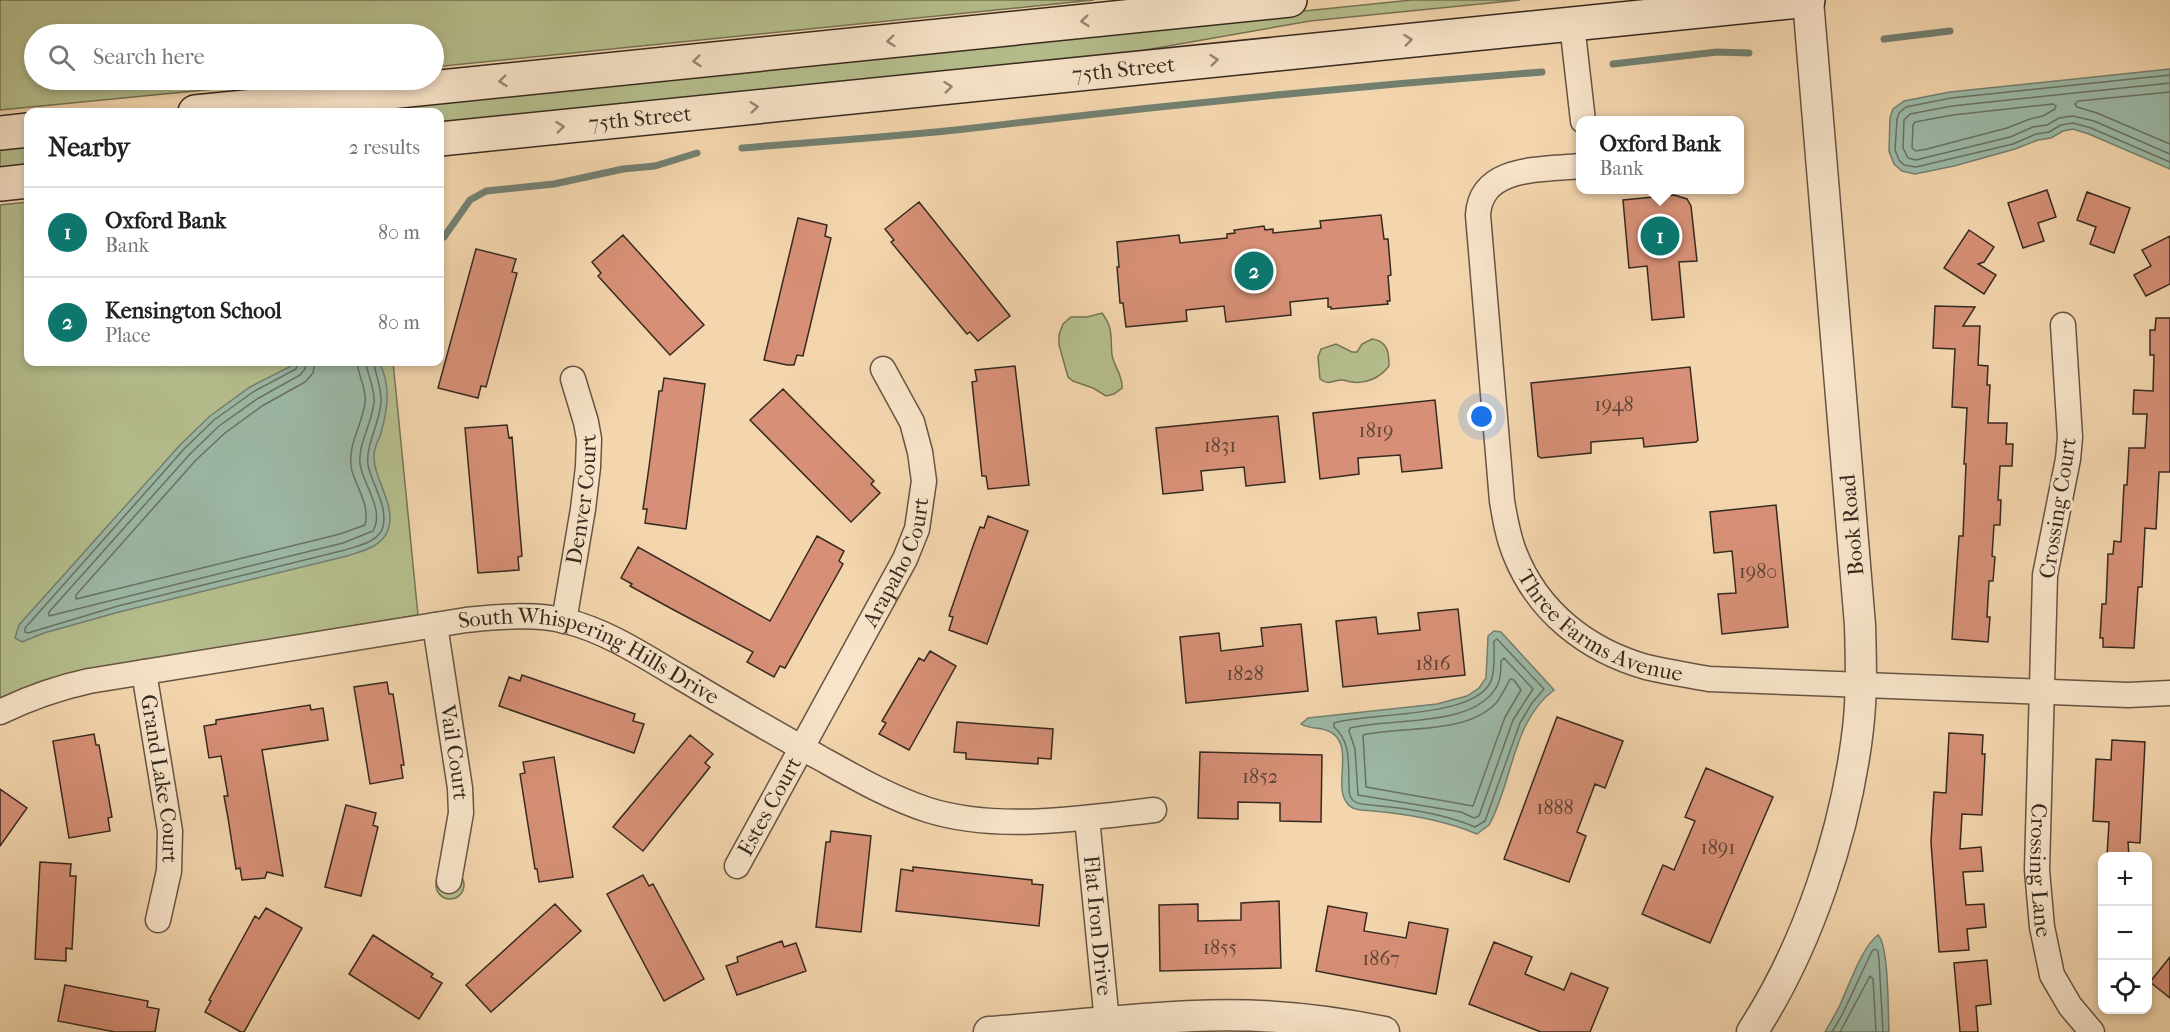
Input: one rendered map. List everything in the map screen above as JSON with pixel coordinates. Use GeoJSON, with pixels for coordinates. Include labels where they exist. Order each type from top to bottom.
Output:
{"type":"FeatureCollection","features":[{"type":"Feature","properties":{"kind":"main road"},"geometry":{"type":"LineString","coordinates":[[444,87],[1290,0]]}},
{"type":"Feature","properties":{"kind":"main road","name":"75th Street"},"geometry":{"type":"LineString","coordinates":[[444,139],[1808,0]]}},
{"type":"Feature","properties":{"kind":"main road"},"geometry":{"type":"LineString","coordinates":[[234,108],[410,90]]}},
{"type":"Feature","properties":{"kind":"main road"},"geometry":{"type":"LineString","coordinates":[[0,132],[24,130]]}},
{"type":"Feature","properties":{"kind":"main road"},"geometry":{"type":"LineString","coordinates":[[0,184],[24,181]]}},
{"type":"Feature","properties":{"kind":"street","name":"Book Road"},"geometry":{"type":"LineString","coordinates":[[1752,1032],[1785,974],[1817,901],[1852,774],[1861,685],[1860,625],[1808,0]]}},
{"type":"Feature","properties":{"kind":"street"},"geometry":{"type":"LineString","coordinates":[[1572,24],[1583,116]]}},
{"type":"Feature","properties":{"kind":"street","name":"Three Farms Avenue"},"geometry":{"type":"LineString","coordinates":[[1576,167],[1509,175],[1494,182],[1484,192],[1478,215],[1502,501],[1515,554],[1543,603],[1563,624],[1587,641],[1615,656],[1647,667],[1709,679],[2128,695],[2170,693]]}},
{"type":"Feature","properties":{"kind":"street","name":"Crossing Court"},"geometry":{"type":"LineString","coordinates":[[2042,692],[2045,575],[2068,459],[2070,437],[2063,325]]}},
{"type":"Feature","properties":{"kind":"street","name":"Arapaho Court"},"geometry":{"type":"LineString","coordinates":[[802,749],[905,559],[917,529],[924,480],[920,452],[912,422],[883,369]]}},
{"type":"Feature","properties":{"kind":"street","name":"Denver Court"},"geometry":{"type":"LineString","coordinates":[[564,621],[588,467],[586,422],[573,379]]}},
{"type":"Feature","properties":{"kind":"street","name":"South Whispering Hills Drive"},"geometry":{"type":"LineString","coordinates":[[0,712],[28,698],[57,688],[144,672],[492,617],[542,617],[586,628],[629,648],[856,779],[929,810],[958,817],[1005,821],[1087,818],[1154,810]]}},
{"type":"Feature","properties":{"kind":"street","name":"Vail Court"},"geometry":{"type":"LineString","coordinates":[[435,625],[460,788],[460,824],[449,881]]}},
{"type":"Feature","properties":{"kind":"street","name":"Grand Lake Court"},"geometry":{"type":"LineString","coordinates":[[144,672],[170,831],[169,871],[158,920]]}},
{"type":"Feature","properties":{"kind":"street","name":"Crossing Lane"},"geometry":{"type":"LineString","coordinates":[[2042,692],[2037,870],[2042,927],[2052,975],[2088,1031]]}},
{"type":"Feature","properties":{"kind":"street","name":"Estes Court"},"geometry":{"type":"LineString","coordinates":[[737,866],[802,749]]}},
{"type":"Feature","properties":{"kind":"street","name":"Flat Iron Drive"},"geometry":{"type":"LineString","coordinates":[[1087,818],[1108,1027]]}},
{"type":"Feature","properties":{"kind":"street"},"geometry":{"type":"LineString","coordinates":[[989,1032],[1108,1027],[1194,1016],[1256,1016],[1320,1021],[1384,1032]]}},
{"type":"Feature","properties":{"kind":"green space"},"geometry":{"type":"Polygon","coordinates":[[[0,0],[1094,0],[444,66],[444,24],[24,24],[24,90],[205,90],[0,110],[0,0]]]}},
{"type":"Feature","properties":{"kind":"green space"},"geometry":{"type":"Polygon","coordinates":[[[1412,0],[1520,0],[1310,21],[1094,59],[444,127],[444,108],[354,108],[1412,0]]]}},
{"type":"Feature","properties":{"kind":"green space"},"geometry":{"type":"Polygon","coordinates":[[[24,142],[24,169],[0,172],[0,145],[24,142]]]}},
{"type":"Feature","properties":{"kind":"green space"},"geometry":{"type":"Polygon","coordinates":[[[24,202],[24,366],[393,366],[418,615],[80,671],[40,682],[0,700],[0,205],[24,202]]]}},
{"type":"Feature","properties":{"kind":"green space"},"geometry":{"type":"Polygon","coordinates":[[[1102,313],[1110,329],[1112,355],[1122,383],[1122,388],[1106,396],[1068,377],[1059,345],[1059,335],[1063,324],[1071,317],[1087,317],[1102,313]]]}},
{"type":"Feature","properties":{"kind":"green space"},"geometry":{"type":"Polygon","coordinates":[[[1372,339],[1381,342],[1388,352],[1389,366],[1381,374],[1362,382],[1342,380],[1329,382],[1320,379],[1318,357],[1321,349],[1336,344],[1357,352],[1362,344],[1372,339]]]}},
{"type":"Feature","properties":{"kind":"green space"},"geometry":{"type":"Polygon","coordinates":[[[450,871],[460,875],[464,885],[460,895],[450,899],[440,895],[436,885],[440,875],[450,871]]]}},
{"type":"Feature","properties":{"kind":"water"},"geometry":{"type":"Polygon","coordinates":[[[2170,69],[2170,169],[2073,129],[2015,149],[1915,174],[1902,171],[1894,164],[1889,151],[1890,118],[1893,109],[1904,101],[1950,92],[2170,69]]]}},
{"type":"Feature","properties":{"kind":"water"},"geometry":{"type":"Polygon","coordinates":[[[291,366],[381,366],[387,388],[387,406],[374,455],[390,520],[388,530],[381,541],[347,556],[119,612],[44,633],[22,642],[15,638],[19,625],[180,445],[210,416],[250,387],[291,366]]]}},
{"type":"Feature","properties":{"kind":"water"},"geometry":{"type":"Polygon","coordinates":[[[1494,631],[1501,632],[1554,690],[1540,703],[1521,735],[1497,808],[1489,825],[1477,834],[1426,818],[1358,810],[1349,806],[1343,796],[1343,757],[1338,739],[1328,731],[1301,724],[1308,718],[1437,704],[1467,696],[1479,688],[1486,678],[1488,636],[1494,631]]]}},
{"type":"Feature","properties":{"kind":"water"},"geometry":{"type":"Polygon","coordinates":[[[1878,935],[1882,941],[1886,965],[1889,1032],[1825,1032],[1860,959],[1878,935]]]}},
{"type":"Feature","properties":{"kind":"building"},"geometry":{"type":"Polygon","coordinates":[[[2047,190],[2056,217],[2038,223],[2044,241],[2023,248],[2008,203],[2047,190]]]}},
{"type":"Feature","properties":{"kind":"building"},"geometry":{"type":"Polygon","coordinates":[[[2087,192],[2130,208],[2114,253],[2090,244],[2096,227],[2077,220],[2087,192]]]}},
{"type":"Feature","properties":{"kind":"building"},"geometry":{"type":"Polygon","coordinates":[[[1674,195],[1687,199],[1691,206],[1697,261],[1679,262],[1684,317],[1652,320],[1647,266],[1629,268],[1623,200],[1674,195]]]}},
{"type":"Feature","properties":{"kind":"building"},"geometry":{"type":"Polygon","coordinates":[[[919,202],[1010,316],[978,341],[970,332],[967,334],[891,242],[894,240],[885,229],[919,202]]]}},
{"type":"Feature","properties":{"kind":"building"},"geometry":{"type":"Polygon","coordinates":[[[1381,215],[1384,239],[1388,239],[1391,275],[1388,276],[1390,301],[1387,301],[1388,304],[1331,309],[1328,307],[1328,298],[1290,302],[1291,315],[1226,322],[1224,306],[1186,310],[1187,321],[1126,327],[1123,303],[1120,303],[1117,242],[1179,235],[1180,243],[1227,238],[1227,234],[1235,233],[1234,230],[1264,226],[1265,230],[1273,229],[1273,233],[1321,228],[1320,221],[1381,215]]]}},
{"type":"Feature","properties":{"kind":"building"},"geometry":{"type":"Polygon","coordinates":[[[798,218],[827,225],[825,236],[831,238],[803,356],[797,355],[794,365],[787,365],[764,360],[798,218]]]}},
{"type":"Feature","properties":{"kind":"building"},"geometry":{"type":"Polygon","coordinates":[[[1969,230],[1994,247],[1984,262],[1978,264],[1996,275],[1984,294],[1944,268],[1969,230]]]}},
{"type":"Feature","properties":{"kind":"building"},"geometry":{"type":"Polygon","coordinates":[[[623,235],[704,325],[670,355],[598,276],[601,273],[592,262],[623,235]]]}},
{"type":"Feature","properties":{"kind":"building"},"geometry":{"type":"Polygon","coordinates":[[[2170,236],[2170,284],[2146,296],[2134,275],[2151,266],[2142,250],[2170,236]]]}},
{"type":"Feature","properties":{"kind":"building"},"geometry":{"type":"Polygon","coordinates":[[[476,249],[516,259],[512,272],[517,273],[486,387],[481,386],[478,398],[438,388],[476,249]]]}},
{"type":"Feature","properties":{"kind":"building"},"geometry":{"type":"Polygon","coordinates":[[[1935,306],[1975,307],[1963,326],[1980,326],[1978,365],[1988,366],[1987,385],[1990,385],[1988,423],[2007,423],[2006,444],[2013,444],[2012,466],[2000,466],[1998,500],[2001,500],[2000,525],[1994,525],[1992,556],[1995,557],[1993,581],[1989,581],[1988,642],[1952,639],[1959,536],[1963,536],[1967,408],[1952,407],[1955,349],[1933,348],[1935,306]]]}},
{"type":"Feature","properties":{"kind":"building"},"geometry":{"type":"Polygon","coordinates":[[[2156,318],[2170,318],[2170,472],[2159,472],[2156,529],[2145,528],[2142,587],[2138,587],[2134,648],[2103,647],[2103,638],[2100,638],[2102,604],[2106,604],[2108,554],[2113,554],[2114,541],[2121,542],[2124,485],[2127,485],[2129,448],[2145,448],[2147,414],[2133,414],[2134,390],[2153,391],[2154,355],[2150,355],[2150,330],[2155,330],[2156,318]]]}},
{"type":"Feature","properties":{"kind":"building"},"geometry":{"type":"Polygon","coordinates":[[[1015,366],[1029,485],[988,489],[986,476],[982,476],[972,382],[977,381],[975,370],[1015,366]]]}},
{"type":"Feature","properties":{"kind":"building"},"geometry":{"type":"Polygon","coordinates":[[[1690,367],[1698,440],[1696,442],[1644,447],[1643,438],[1591,442],[1591,453],[1541,458],[1538,456],[1531,383],[1690,367]]]}},
{"type":"Feature","properties":{"kind":"building"},"geometry":{"type":"Polygon","coordinates":[[[664,378],[705,384],[686,529],[645,523],[647,509],[643,509],[659,391],[662,391],[664,378]]]}},
{"type":"Feature","properties":{"kind":"building"},"geometry":{"type":"Polygon","coordinates":[[[783,389],[874,481],[871,484],[880,493],[851,522],[750,420],[783,389]]]}},
{"type":"Feature","properties":{"kind":"building"},"geometry":{"type":"Polygon","coordinates":[[[1435,400],[1442,468],[1402,472],[1400,455],[1358,458],[1359,474],[1320,479],[1313,413],[1435,400]]]}},
{"type":"Feature","properties":{"kind":"building"},"geometry":{"type":"Polygon","coordinates":[[[1278,416],[1285,482],[1246,486],[1244,467],[1201,471],[1203,490],[1163,494],[1156,428],[1278,416]]]}},
{"type":"Feature","properties":{"kind":"building"},"geometry":{"type":"Polygon","coordinates":[[[507,425],[509,438],[512,437],[522,556],[518,557],[519,570],[478,573],[465,428],[507,425]]]}},
{"type":"Feature","properties":{"kind":"building"},"geometry":{"type":"Polygon","coordinates":[[[1776,505],[1788,627],[1722,634],[1718,594],[1736,593],[1732,551],[1714,553],[1710,512],[1776,505]]]}},
{"type":"Feature","properties":{"kind":"building"},"geometry":{"type":"Polygon","coordinates":[[[988,516],[1028,531],[987,644],[949,630],[953,617],[949,616],[980,527],[984,528],[988,516]]]}},
{"type":"Feature","properties":{"kind":"building"},"geometry":{"type":"Polygon","coordinates":[[[817,536],[844,551],[839,561],[843,564],[785,668],[780,666],[774,677],[747,662],[753,652],[630,586],[632,584],[621,578],[638,547],[770,621],[817,536]]]}},
{"type":"Feature","properties":{"kind":"building"},"geometry":{"type":"Polygon","coordinates":[[[1458,609],[1465,675],[1343,687],[1336,621],[1376,617],[1378,634],[1420,630],[1418,613],[1458,609]]]}},
{"type":"Feature","properties":{"kind":"building"},"geometry":{"type":"Polygon","coordinates":[[[1301,624],[1308,691],[1186,703],[1180,637],[1219,633],[1221,651],[1263,646],[1261,628],[1301,624]]]}},
{"type":"Feature","properties":{"kind":"building"},"geometry":{"type":"Polygon","coordinates":[[[930,651],[956,666],[909,750],[879,734],[886,723],[882,721],[919,658],[924,661],[930,651]]]}},
{"type":"Feature","properties":{"kind":"building"},"geometry":{"type":"Polygon","coordinates":[[[522,675],[635,714],[633,721],[644,724],[634,753],[499,706],[509,677],[520,681],[522,675]]]}},
{"type":"Feature","properties":{"kind":"building"},"geometry":{"type":"Polygon","coordinates":[[[387,682],[389,694],[393,694],[397,718],[404,765],[401,765],[403,778],[370,784],[354,687],[387,682]]]}},
{"type":"Feature","properties":{"kind":"building"},"geometry":{"type":"Polygon","coordinates":[[[310,705],[311,710],[323,708],[328,740],[262,750],[283,876],[267,872],[265,878],[242,880],[240,868],[236,869],[224,796],[228,796],[221,756],[209,758],[204,726],[216,724],[216,720],[310,705]]]}},
{"type":"Feature","properties":{"kind":"building"},"geometry":{"type":"Polygon","coordinates":[[[1557,717],[1623,741],[1605,788],[1595,784],[1577,832],[1586,836],[1569,882],[1504,859],[1557,717]]]}},
{"type":"Feature","properties":{"kind":"building"},"geometry":{"type":"Polygon","coordinates":[[[957,722],[1053,729],[1051,759],[1038,758],[1038,764],[966,759],[966,753],[954,752],[957,722]]]}},
{"type":"Feature","properties":{"kind":"building"},"geometry":{"type":"Polygon","coordinates":[[[1949,733],[1983,735],[1982,754],[1985,754],[1982,815],[1962,814],[1960,849],[1981,847],[1983,871],[1963,872],[1966,905],[1984,904],[1986,927],[1967,929],[1969,950],[1939,952],[1931,842],[1934,792],[1946,793],[1949,733]]]}},
{"type":"Feature","properties":{"kind":"building"},"geometry":{"type":"Polygon","coordinates":[[[94,734],[96,745],[99,745],[112,817],[108,818],[110,831],[69,838],[53,741],[94,734]]]}},
{"type":"Feature","properties":{"kind":"building"},"geometry":{"type":"Polygon","coordinates":[[[690,735],[713,754],[705,763],[710,767],[643,851],[613,827],[690,735]]]}},
{"type":"Feature","properties":{"kind":"building"},"geometry":{"type":"Polygon","coordinates":[[[2112,740],[2145,742],[2140,843],[2128,842],[2129,852],[2107,852],[2109,822],[2093,821],[2096,759],[2111,760],[2112,740]]]}},
{"type":"Feature","properties":{"kind":"building"},"geometry":{"type":"Polygon","coordinates":[[[1200,752],[1322,755],[1321,822],[1280,821],[1280,803],[1238,802],[1238,819],[1198,818],[1200,752]]]}},
{"type":"Feature","properties":{"kind":"building"},"geometry":{"type":"Polygon","coordinates":[[[554,757],[573,877],[539,882],[520,774],[525,773],[523,762],[554,757]]]}},
{"type":"Feature","properties":{"kind":"building"},"geometry":{"type":"Polygon","coordinates":[[[1706,768],[1773,797],[1710,943],[1642,914],[1663,865],[1674,870],[1695,821],[1685,817],[1706,768]]]}},
{"type":"Feature","properties":{"kind":"building"},"geometry":{"type":"Polygon","coordinates":[[[0,789],[27,808],[0,846],[0,789]]]}},
{"type":"Feature","properties":{"kind":"building"},"geometry":{"type":"Polygon","coordinates":[[[346,805],[376,813],[373,825],[378,827],[361,896],[325,887],[346,805]]]}},
{"type":"Feature","properties":{"kind":"building"},"geometry":{"type":"Polygon","coordinates":[[[831,831],[871,836],[861,932],[816,927],[826,842],[830,842],[831,831]]]}},
{"type":"Feature","properties":{"kind":"building"},"geometry":{"type":"Polygon","coordinates":[[[40,862],[71,864],[70,876],[76,876],[72,949],[66,948],[66,961],[35,959],[40,862]]]}},
{"type":"Feature","properties":{"kind":"building"},"geometry":{"type":"Polygon","coordinates":[[[913,867],[1032,880],[1032,884],[1043,885],[1039,926],[896,911],[901,869],[913,871],[913,867]]]}},
{"type":"Feature","properties":{"kind":"building"},"geometry":{"type":"Polygon","coordinates":[[[643,875],[649,886],[653,884],[704,979],[664,1001],[607,894],[643,875]]]}},
{"type":"Feature","properties":{"kind":"building"},"geometry":{"type":"Polygon","coordinates":[[[1279,901],[1281,968],[1160,971],[1159,905],[1198,904],[1198,921],[1241,920],[1241,903],[1279,901]]]}},
{"type":"Feature","properties":{"kind":"building"},"geometry":{"type":"Polygon","coordinates":[[[555,904],[581,931],[491,1012],[466,985],[555,904]]]}},
{"type":"Feature","properties":{"kind":"building"},"geometry":{"type":"Polygon","coordinates":[[[1328,906],[1367,913],[1364,931],[1406,938],[1409,922],[1448,929],[1436,994],[1316,971],[1328,906]]]}},
{"type":"Feature","properties":{"kind":"building"},"geometry":{"type":"Polygon","coordinates":[[[266,908],[302,928],[244,1032],[241,1032],[205,1012],[211,1001],[209,1000],[255,916],[259,919],[266,908]]]}},
{"type":"Feature","properties":{"kind":"building"},"geometry":{"type":"Polygon","coordinates":[[[373,935],[433,974],[431,977],[442,983],[419,1019],[349,974],[373,935]]]}},
{"type":"Feature","properties":{"kind":"building"},"geometry":{"type":"Polygon","coordinates":[[[782,941],[784,947],[796,943],[806,971],[737,995],[726,966],[738,962],[737,957],[782,941]]]}},
{"type":"Feature","properties":{"kind":"building"},"geometry":{"type":"Polygon","coordinates":[[[1494,942],[1532,957],[1525,974],[1564,990],[1571,973],[1608,988],[1590,1032],[1541,1032],[1469,1004],[1494,942]]]}},
{"type":"Feature","properties":{"kind":"building"},"geometry":{"type":"Polygon","coordinates":[[[2170,957],[2170,998],[2152,984],[2152,980],[2170,957]]]}},
{"type":"Feature","properties":{"kind":"building"},"geometry":{"type":"Polygon","coordinates":[[[1987,960],[1991,1004],[1976,1006],[1978,1032],[1960,1032],[1954,963],[1987,960]]]}},
{"type":"Feature","properties":{"kind":"building"},"geometry":{"type":"Polygon","coordinates":[[[65,985],[148,1001],[147,1007],[159,1009],[155,1032],[115,1032],[58,1021],[65,985]]]}},
{"type":"Feature","properties":{"kind":"waterway"},"geometry":{"type":"LineString","coordinates":[[1884,39],[1950,31]]}},
{"type":"Feature","properties":{"kind":"waterway"},"geometry":{"type":"LineString","coordinates":[[1613,64],[1717,52],[1749,53]]}},
{"type":"Feature","properties":{"kind":"waterway"},"geometry":{"type":"LineString","coordinates":[[742,148],[929,133],[1266,96],[1542,72]]}},
{"type":"Feature","properties":{"kind":"waterway"},"geometry":{"type":"LineString","coordinates":[[444,237],[470,200],[486,191],[554,184],[623,169],[655,166],[697,153]]}},
{"type":"Feature","properties":{"kind":"place","name":"Oxford Bank"},"geometry":{"type":"Point","coordinates":[1660,236]}},
{"type":"Feature","properties":{"kind":"place","name":"Kensington School"},"geometry":{"type":"Point","coordinates":[1254,271]}}]}
